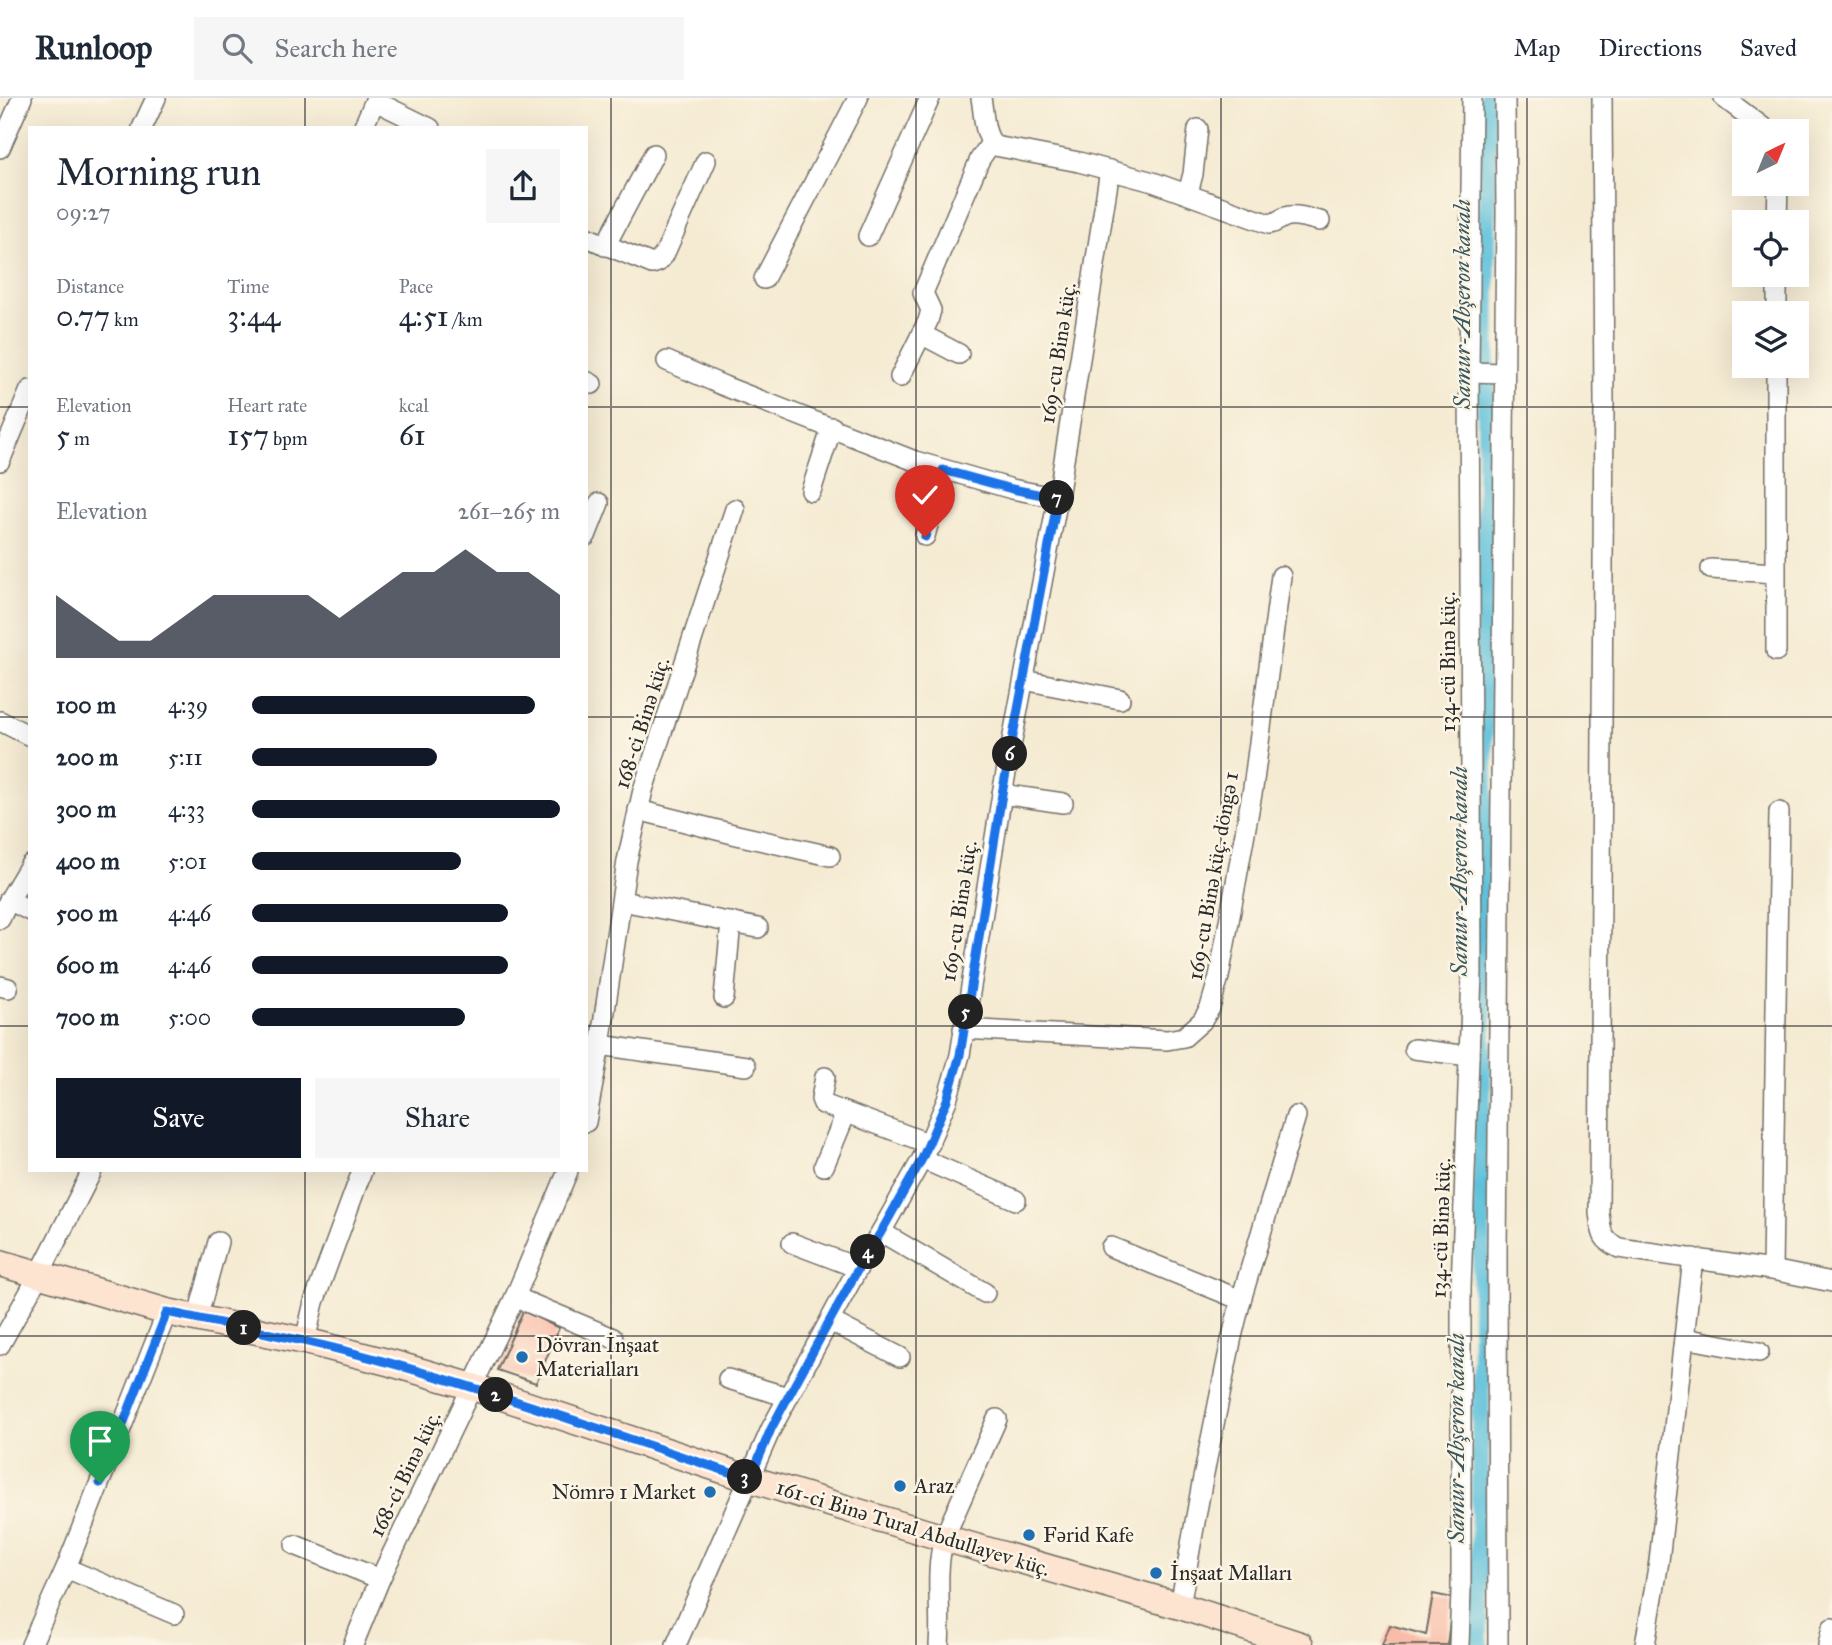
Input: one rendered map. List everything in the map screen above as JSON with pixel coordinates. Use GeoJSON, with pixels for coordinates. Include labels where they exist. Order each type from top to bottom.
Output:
{"type":"FeatureCollection","features":[{"type":"Feature","properties":{"kind":"street"},"geometry":{"type":"LineString","coordinates":[[0,148],[22,98]]}},
{"type":"Feature","properties":{"kind":"street"},"geometry":{"type":"LineString","coordinates":[[143,126],[156,98]]}},
{"type":"Feature","properties":{"kind":"street"},"geometry":{"type":"LineString","coordinates":[[764,279],[858,98]]}},
{"type":"Feature","properties":{"kind":"street"},"geometry":{"type":"LineString","coordinates":[[869,236],[930,98]]}},
{"type":"Feature","properties":{"kind":"street"},"geometry":{"type":"LineString","coordinates":[[981,98],[988,136],[991,143],[1001,148],[1038,153],[1111,170],[1188,193],[1269,224],[1276,224],[1293,215],[1320,221]]}},
{"type":"Feature","properties":{"kind":"street","name":"134-cü Binə küç."},"geometry":{"type":"LineString","coordinates":[[1459,1645],[1461,1288],[1472,972],[1469,372],[1472,98]]}},
{"type":"Feature","properties":{"kind":"street"},"geometry":{"type":"LineString","coordinates":[[1498,1645],[1497,1255],[1505,98]]}},
{"type":"Feature","properties":{"kind":"street"},"geometry":{"type":"LineString","coordinates":[[1602,98],[1604,416],[1599,1213],[1602,1231],[1608,1242],[1619,1248],[1772,1270],[1832,1282]]}},
{"type":"Feature","properties":{"kind":"street"},"geometry":{"type":"LineString","coordinates":[[364,126],[376,100],[426,126]]}},
{"type":"Feature","properties":{"kind":"street"},"geometry":{"type":"LineString","coordinates":[[1730,100],[1753,119]]}},
{"type":"Feature","properties":{"kind":"street"},"geometry":{"type":"LineString","coordinates":[[1188,193],[1198,129]]}},
{"type":"Feature","properties":{"kind":"street"},"geometry":{"type":"LineString","coordinates":[[901,377],[931,310],[923,293],[980,159],[991,143]]}},
{"type":"Feature","properties":{"kind":"street"},"geometry":{"type":"LineString","coordinates":[[605,246],[654,154]]}},
{"type":"Feature","properties":{"kind":"street"},"geometry":{"type":"LineString","coordinates":[[588,238],[652,264],[658,262],[664,255],[705,161]]}},
{"type":"Feature","properties":{"kind":"street","name":"169-cu Binə küç."},"geometry":{"type":"LineString","coordinates":[[676,1645],[771,1429],[858,1269],[926,1152],[947,1100],[960,1055],[1002,794],[1058,498],[1111,170]]}},
{"type":"Feature","properties":{"kind":"street"},"geometry":{"type":"LineString","coordinates":[[921,334],[960,354]]}},
{"type":"Feature","properties":{"kind":"street"},"geometry":{"type":"LineString","coordinates":[[667,360],[724,386],[915,461],[1012,489],[1058,498]]}},
{"type":"Feature","properties":{"kind":"street"},"geometry":{"type":"LineString","coordinates":[[1469,372],[1504,373]]}},
{"type":"Feature","properties":{"kind":"street"},"geometry":{"type":"LineString","coordinates":[[1776,378],[1776,651]]}},
{"type":"Feature","properties":{"kind":"street"},"geometry":{"type":"LineString","coordinates":[[0,461],[28,395]]}},
{"type":"Feature","properties":{"kind":"street"},"geometry":{"type":"LineString","coordinates":[[811,491],[832,427]]}},
{"type":"Feature","properties":{"kind":"street"},"geometry":{"type":"LineString","coordinates":[[925,537],[943,470]]}},
{"type":"Feature","properties":{"kind":"street"},"geometry":{"type":"LineString","coordinates":[[588,531],[599,503]]}},
{"type":"Feature","properties":{"kind":"street","name":"168-ci Binə küç."},"geometry":{"type":"LineString","coordinates":[[588,1111],[627,861],[638,810],[734,509]]}},
{"type":"Feature","properties":{"kind":"street"},"geometry":{"type":"LineString","coordinates":[[1711,569],[1775,573]]}},
{"type":"Feature","properties":{"kind":"street","name":"169-cu Binə küç. döngə 1"},"geometry":{"type":"LineString","coordinates":[[963,1029],[1167,1040],[1184,1037],[1202,1021],[1210,1008],[1219,977],[1253,788],[1281,576]]}},
{"type":"Feature","properties":{"kind":"street"},"geometry":{"type":"LineString","coordinates":[[1024,680],[1120,699]]}},
{"type":"Feature","properties":{"kind":"street"},"geometry":{"type":"LineString","coordinates":[[0,721],[28,735]]}},
{"type":"Feature","properties":{"kind":"street"},"geometry":{"type":"LineString","coordinates":[[1002,794],[1063,803]]}},
{"type":"Feature","properties":{"kind":"street"},"geometry":{"type":"LineString","coordinates":[[638,810],[830,856]]}},
{"type":"Feature","properties":{"kind":"street"},"geometry":{"type":"LineString","coordinates":[[1772,1270],[1779,812]]}},
{"type":"Feature","properties":{"kind":"street"},"geometry":{"type":"LineString","coordinates":[[0,919],[28,868]]}},
{"type":"Feature","properties":{"kind":"street"},"geometry":{"type":"LineString","coordinates":[[9,900],[28,910]]}},
{"type":"Feature","properties":{"kind":"street"},"geometry":{"type":"LineString","coordinates":[[622,901],[758,928]]}},
{"type":"Feature","properties":{"kind":"street"},"geometry":{"type":"LineString","coordinates":[[724,998],[731,922]]}},
{"type":"Feature","properties":{"kind":"street"},"geometry":{"type":"LineString","coordinates":[[600,1045],[746,1066]]}},
{"type":"Feature","properties":{"kind":"street"},"geometry":{"type":"LineString","coordinates":[[1414,1049],[1469,1056]]}},
{"type":"Feature","properties":{"kind":"street"},"geometry":{"type":"LineString","coordinates":[[825,1077],[821,1099],[823,1104],[926,1152],[1016,1200]]}},
{"type":"Feature","properties":{"kind":"street"},"geometry":{"type":"LineString","coordinates":[[824,1166],[846,1113]]}},
{"type":"Feature","properties":{"kind":"street"},"geometry":{"type":"LineString","coordinates":[[1180,1606],[1202,1483],[1241,1300],[1296,1116]]}},
{"type":"Feature","properties":{"kind":"street"},"geometry":{"type":"LineString","coordinates":[[0,1345],[91,1172]]}},
{"type":"Feature","properties":{"kind":"street"},"geometry":{"type":"LineString","coordinates":[[305,1341],[314,1302],[362,1172]]}},
{"type":"Feature","properties":{"kind":"street","name":"168-ci Binə küç."},"geometry":{"type":"LineString","coordinates":[[354,1645],[380,1579],[515,1297],[568,1172]]}},
{"type":"Feature","properties":{"kind":"street"},"geometry":{"type":"LineString","coordinates":[[881,1232],[985,1293]]}},
{"type":"Feature","properties":{"kind":"street"},"geometry":{"type":"LineString","coordinates":[[197,1319],[218,1242]]}},
{"type":"Feature","properties":{"kind":"street"},"geometry":{"type":"LineString","coordinates":[[792,1243],[858,1269]]}},
{"type":"Feature","properties":{"kind":"street"},"geometry":{"type":"LineString","coordinates":[[1111,1247],[1241,1300]]}},
{"type":"Feature","properties":{"kind":"street"},"geometry":{"type":"LineString","coordinates":[[1645,1645],[1659,1561],[1693,1258]]}},
{"type":"Feature","properties":{"kind":"street","name":"161-ci Binə Tural Abdullayev küç."},"geometry":{"type":"LineString","coordinates":[[0,1263],[167,1312],[305,1341],[473,1387],[750,1479],[1180,1606],[1274,1641],[1300,1645]]}},
{"type":"Feature","properties":{"kind":"street"},"geometry":{"type":"LineString","coordinates":[[515,1297],[613,1338]]}},
{"type":"Feature","properties":{"kind":"street"},"geometry":{"type":"LineString","coordinates":[[31,1645],[66,1568],[167,1312]]}},
{"type":"Feature","properties":{"kind":"street"},"geometry":{"type":"LineString","coordinates":[[830,1321],[900,1357]]}},
{"type":"Feature","properties":{"kind":"street"},"geometry":{"type":"LineString","coordinates":[[1684,1338],[1759,1352]]}},
{"type":"Feature","properties":{"kind":"street"},"geometry":{"type":"LineString","coordinates":[[728,1379],[788,1397]]}},
{"type":"Feature","properties":{"kind":"street"},"geometry":{"type":"LineString","coordinates":[[939,1645],[938,1571],[944,1538],[997,1419]]}},
{"type":"Feature","properties":{"kind":"street"},"geometry":{"type":"LineString","coordinates":[[295,1545],[380,1579]]}},
{"type":"Feature","properties":{"kind":"street"},"geometry":{"type":"LineString","coordinates":[[66,1568],[174,1614]]}},
{"type":"Feature","properties":{"kind":"street"},"geometry":{"type":"LineString","coordinates":[[1828,1645],[1832,1628]]}},
{"type":"Feature","properties":{"kind":"building"},"geometry":{"type":"Polygon","coordinates":[[[523,1311],[559,1328],[536,1383],[497,1370],[523,1311]]]}},
{"type":"Feature","properties":{"kind":"building"},"geometry":{"type":"Polygon","coordinates":[[[1433,1594],[1453,1598],[1447,1645],[1382,1645],[1390,1625],[1426,1635],[1433,1594]]]}},
{"type":"Feature","properties":{"kind":"waterway","name":"Samur-Abşeron kanalı"},"geometry":{"type":"LineString","coordinates":[[1479,1645],[1488,98]]}},
{"type":"Feature","properties":{"kind":"place","name":"Dövran İnşaat Materialları"},"geometry":{"type":"Point","coordinates":[522,1357]}},
{"type":"Feature","properties":{"kind":"place","name":"Araz"},"geometry":{"type":"Point","coordinates":[900,1486]}},
{"type":"Feature","properties":{"kind":"place","name":"Nömrə 1 Market"},"geometry":{"type":"Point","coordinates":[710,1492]}},
{"type":"Feature","properties":{"kind":"place","name":"Fərid Kafe"},"geometry":{"type":"Point","coordinates":[1029,1535]}},
{"type":"Feature","properties":{"kind":"place","name":"İnşaat Malları"},"geometry":{"type":"Point","coordinates":[1156,1573]}},
{"type":"Feature","properties":{"kind":"route"},"geometry":{"type":"LineString","coordinates":[[100,1483],[167,1312],[305,1341],[391,1363],[473,1387],[750,1479],[788,1397],[930,1144],[947,1100],[960,1055],[1002,794],[1058,498],[1012,489],[943,470],[925,537]]}}]}
